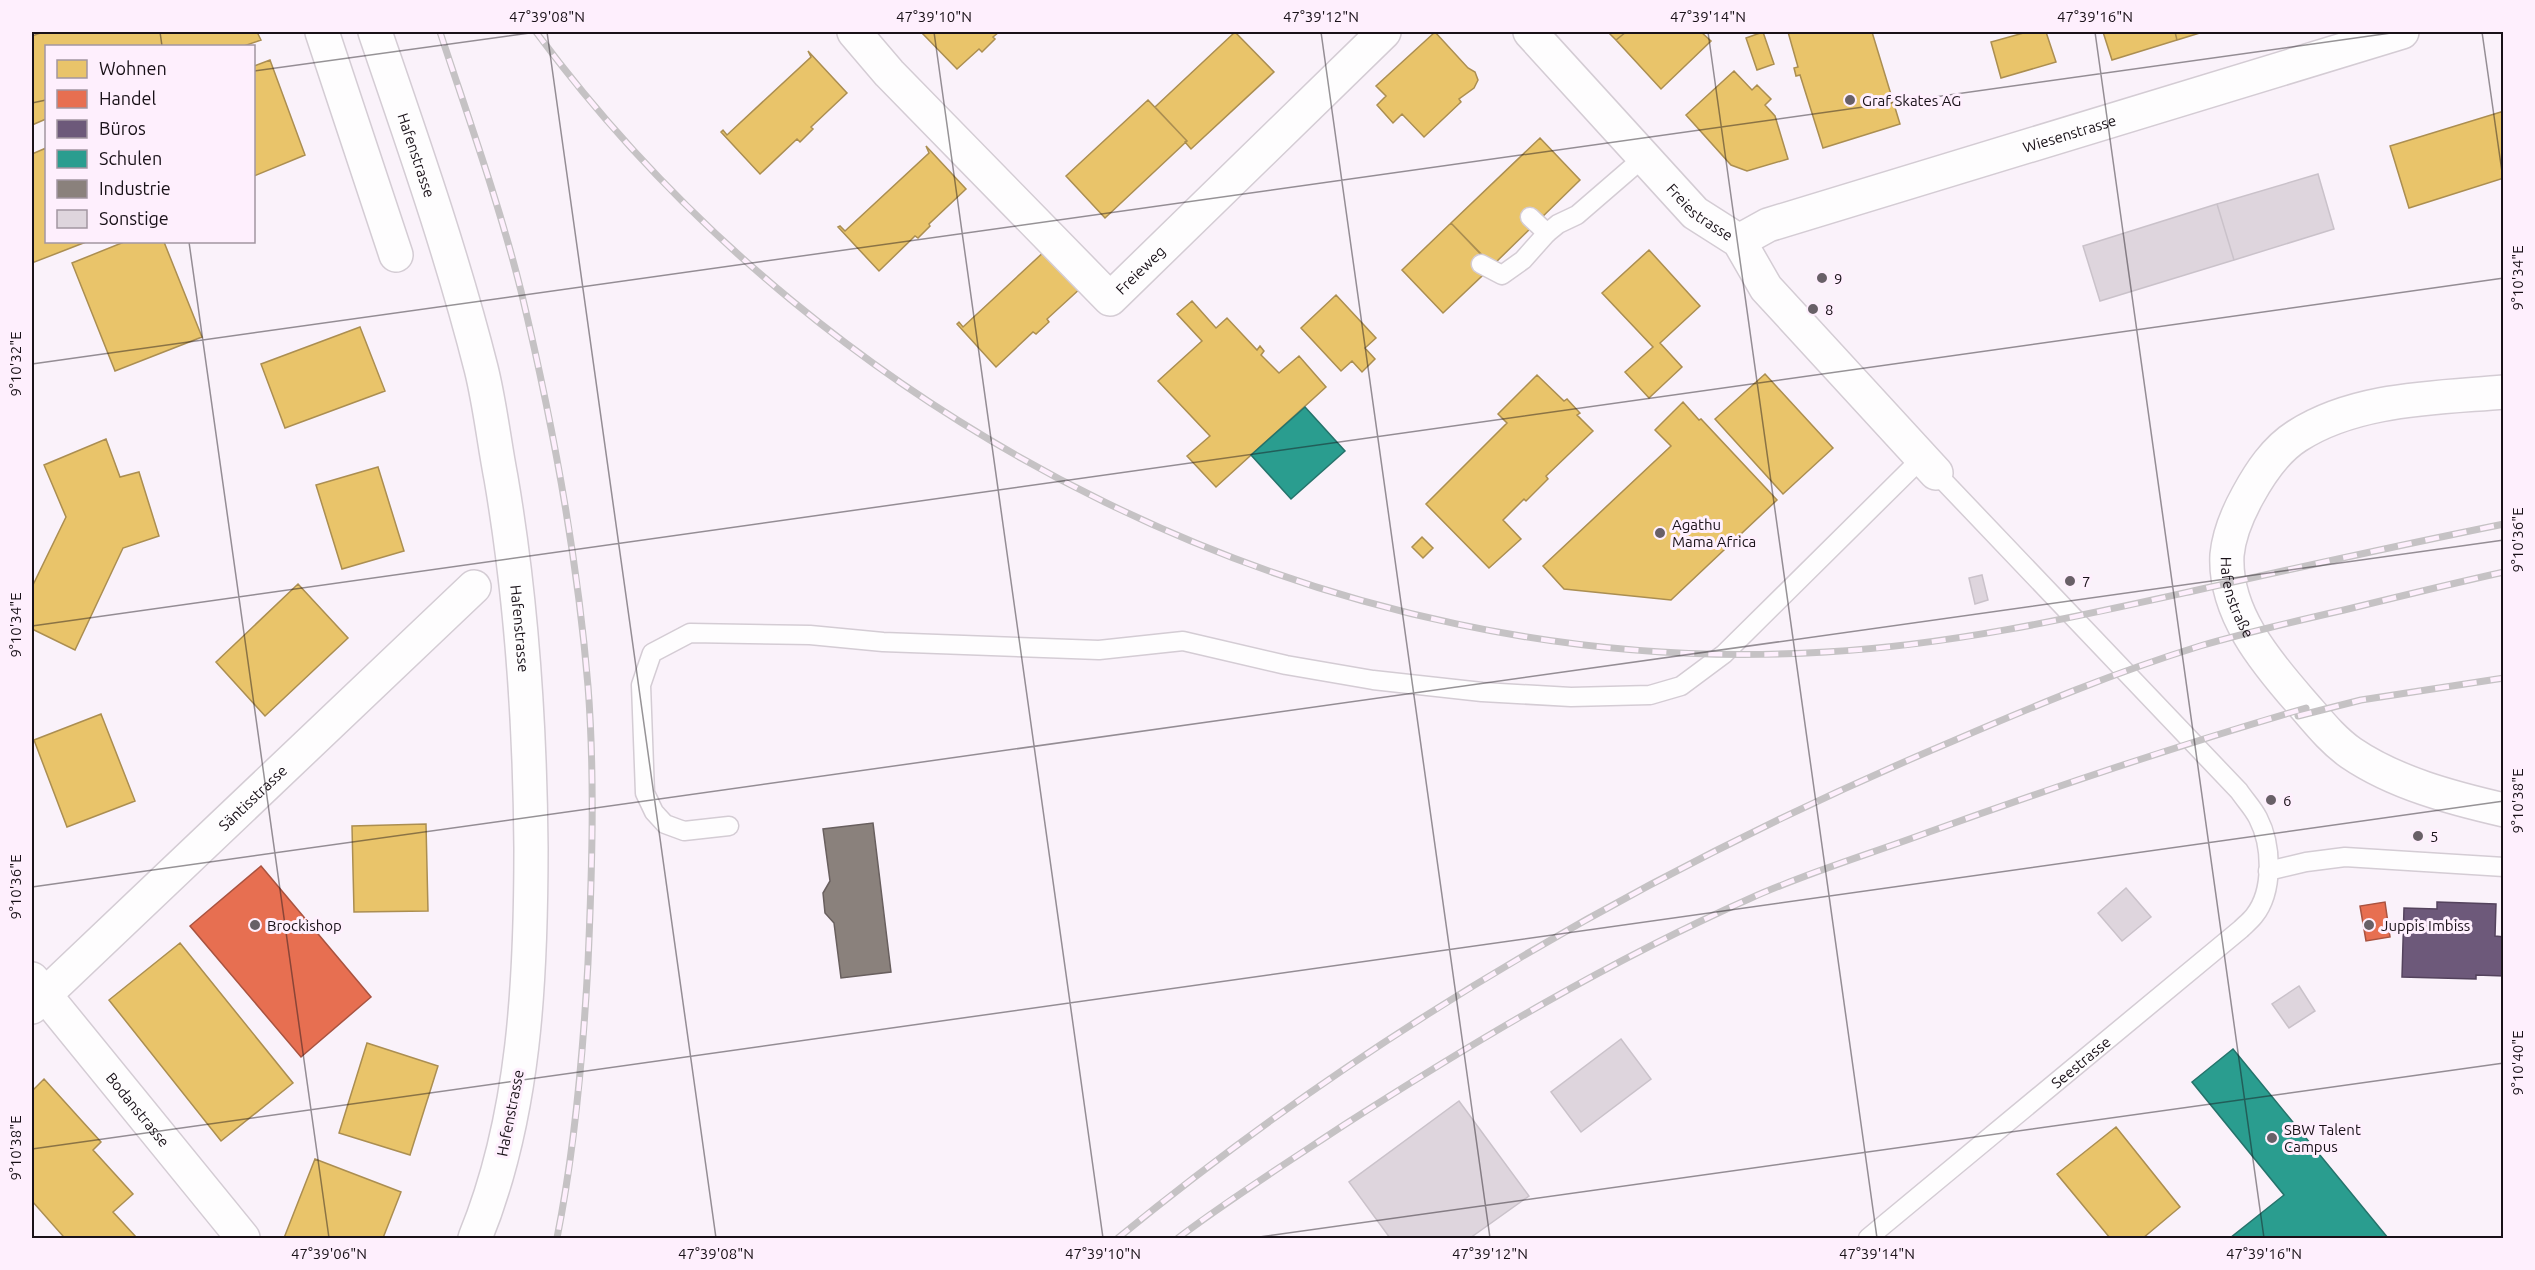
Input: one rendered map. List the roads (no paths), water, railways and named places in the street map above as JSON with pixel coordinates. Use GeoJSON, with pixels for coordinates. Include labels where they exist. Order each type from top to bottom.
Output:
{"type":"FeatureCollection","features":[{"type":"Feature","properties":{"kind":"street"},"geometry":{"type":"LineString","coordinates":[[322,32],[396,255]]}},
{"type":"Feature","properties":{"kind":"street","name":"Hafenstrasse"},"geometry":{"type":"LineString","coordinates":[[375,32],[434,201],[482,372],[508,525],[522,637],[530,748],[531,937],[520,1062],[495,1179],[475,1239]]}},
{"type":"Feature","properties":{"kind":"street","name":"Freieweg"},"geometry":{"type":"LineString","coordinates":[[854,32],[889,73],[1110,299],[1384,32]]}},
{"type":"Feature","properties":{"kind":"street","name":"Freiestrasse"},"geometry":{"type":"LineString","coordinates":[[1530,32],[1695,213],[1739,242],[1766,288],[1929,465]]}},
{"type":"Feature","properties":{"kind":"street","name":"Wiesenstrasse"},"geometry":{"type":"LineString","coordinates":[[1739,242],[1768,225],[2402,32]]}},
{"type":"Feature","properties":{"kind":"street","name":"Hafenstraße"},"geometry":{"type":"LineString","coordinates":[[2504,392],[2384,405],[2329,420],[2296,437],[2274,455],[2253,486],[2236,517],[2227,555],[2235,603],[2248,633],[2285,684],[2327,732],[2350,752],[2376,767],[2467,801],[2504,810]]}},
{"type":"Feature","properties":{"kind":"street","name":"Säntisstrasse"},"geometry":{"type":"LineString","coordinates":[[35,994],[474,587]]}},
{"type":"Feature","properties":{"kind":"street","name":"Bodanstrasse"},"geometry":{"type":"LineString","coordinates":[[35,994],[243,1239]]}},
{"type":"Feature","properties":{"kind":"lane"},"geometry":{"type":"LineString","coordinates":[[1481,264],[1502,275],[1522,260],[1547,233],[1558,224],[1577,215],[1643,158]]}},
{"type":"Feature","properties":{"kind":"lane"},"geometry":{"type":"LineString","coordinates":[[1530,217],[1547,233]]}},
{"type":"Feature","properties":{"kind":"lane"},"geometry":{"type":"LineString","coordinates":[[729,826],[684,831],[665,824],[654,812],[645,792],[641,685],[652,653],[690,633],[810,635],[883,642],[1100,650],[1183,641],[1286,665],[1373,680],[1482,692],[1571,697],[1650,695],[1681,686],[1724,654],[1929,465]]}},
{"type":"Feature","properties":{"kind":"lane","name":"Seestrasse"},"geometry":{"type":"LineString","coordinates":[[1868,1239],[2241,929],[2255,916],[2265,897],[2268,871],[2267,843],[2258,817],[2239,791],[1929,465]]}},
{"type":"Feature","properties":{"kind":"lane"},"geometry":{"type":"LineString","coordinates":[[2268,871],[2306,862],[2345,857],[2504,867]]}},
{"type":"Feature","properties":{"kind":"railway"},"geometry":{"type":"LineString","coordinates":[[440,32],[512,258],[543,388],[570,537],[588,686],[592,790],[588,963],[577,1101],[569,1170],[557,1238]]}},
{"type":"Feature","properties":{"kind":"railway"},"geometry":{"type":"LineString","coordinates":[[536,32],[655,174],[791,300],[942,410],[1105,502],[1277,574],[1456,624],[1640,651],[1826,652],[1873,648],[2011,629],[2504,524]]}},
{"type":"Feature","properties":{"kind":"railway"},"geometry":{"type":"LineString","coordinates":[[1118,1238],[1312,1091],[1414,1023],[1624,899],[1842,790],[2045,702],[2106,678],[2200,646],[2504,572]]}},
{"type":"Feature","properties":{"kind":"railway"},"geometry":{"type":"LineString","coordinates":[[2298,716],[2361,700],[2504,678]]}},
{"type":"Feature","properties":{"kind":"railway"},"geometry":{"type":"LineString","coordinates":[[1178,1238],[1281,1166],[1443,1063],[1594,975],[1698,922],[1795,880],[1976,815],[2164,752],[2306,708]]}},
{"type":"Feature","properties":{"kind":"place","name":"Graf Skates AG"},"geometry":{"type":"Point","coordinates":[1850,100]}},
{"type":"Feature","properties":{"kind":"place","name":"9"},"geometry":{"type":"Point","coordinates":[1822,278]}},
{"type":"Feature","properties":{"kind":"place","name":"8"},"geometry":{"type":"Point","coordinates":[1813,309]}},
{"type":"Feature","properties":{"kind":"place","name":"Agathu Mama Africa"},"geometry":{"type":"Point","coordinates":[1660,533]}},
{"type":"Feature","properties":{"kind":"place","name":"7"},"geometry":{"type":"Point","coordinates":[2070,581]}},
{"type":"Feature","properties":{"kind":"place","name":"6"},"geometry":{"type":"Point","coordinates":[2271,800]}},
{"type":"Feature","properties":{"kind":"place","name":"5"},"geometry":{"type":"Point","coordinates":[2418,836]}},
{"type":"Feature","properties":{"kind":"place","name":"Brockishop"},"geometry":{"type":"Point","coordinates":[255,925]}},
{"type":"Feature","properties":{"kind":"place","name":"Juppis Imbiss"},"geometry":{"type":"Point","coordinates":[2369,925]}},
{"type":"Feature","properties":{"kind":"place","name":"SBW Talent Campus"},"geometry":{"type":"Point","coordinates":[2272,1138]}}]}
